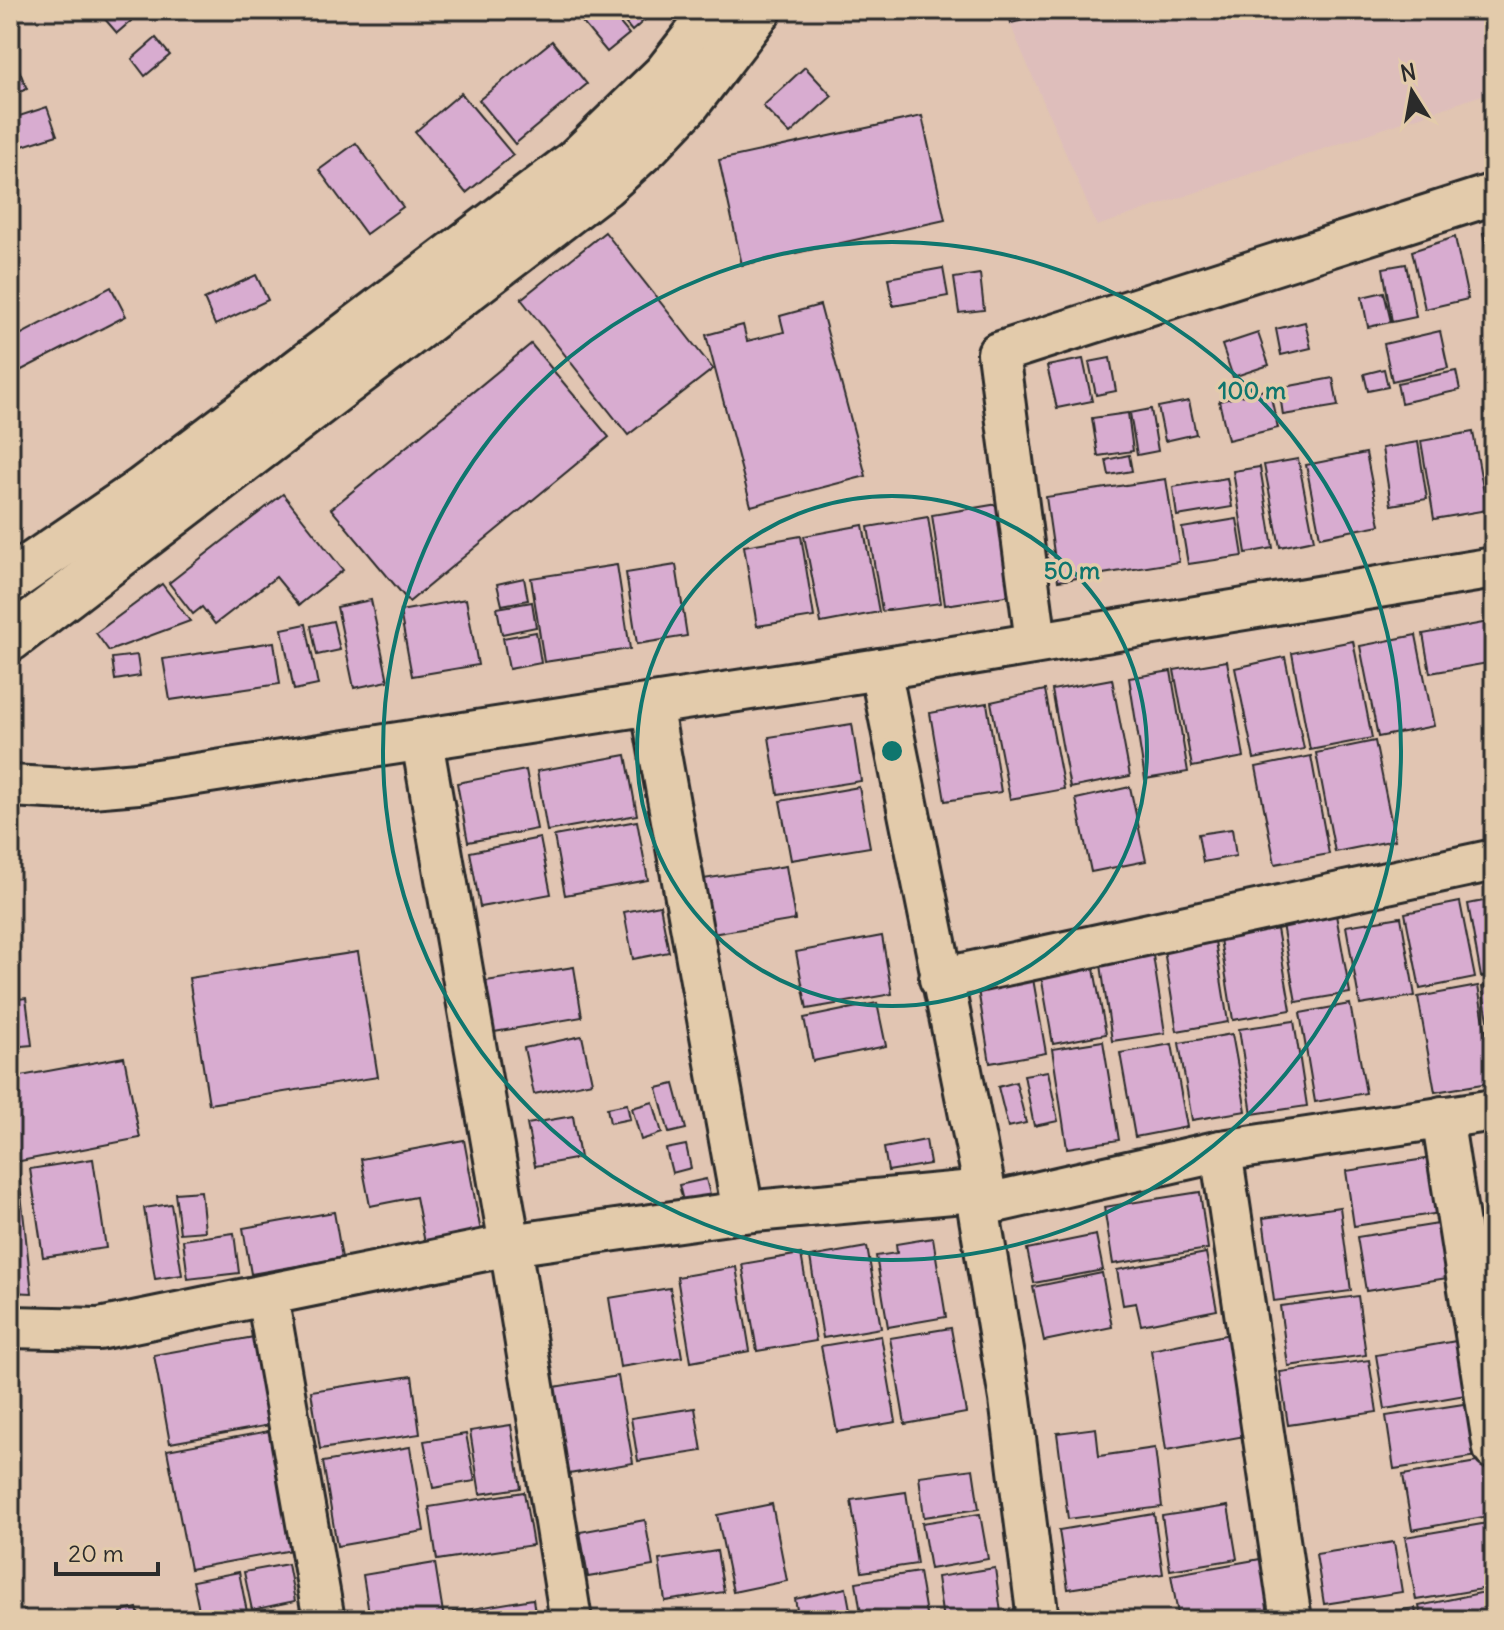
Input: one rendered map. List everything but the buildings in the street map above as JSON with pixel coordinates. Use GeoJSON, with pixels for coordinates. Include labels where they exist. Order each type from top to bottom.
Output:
{"type":"FeatureCollection","features":[{"type":"Feature","properties":{"kind":"main road"},"geometry":{"type":"LineString","coordinates":[[10,580],[142,490],[575,162],[666,74],[716,10]]}},
{"type":"Feature","properties":{"kind":"main road"},"geometry":{"type":"LineString","coordinates":[[10,639],[604,185],[688,103],[759,10]]}},
{"type":"Feature","properties":{"kind":"street"},"geometry":{"type":"LineString","coordinates":[[1036,642],[998,353],[1494,194]]}},
{"type":"Feature","properties":{"kind":"street"},"geometry":{"type":"LineString","coordinates":[[10,786],[67,789],[138,783],[880,669],[1494,568]]}},
{"type":"Feature","properties":{"kind":"street"},"geometry":{"type":"LineString","coordinates":[[880,669],[981,1198],[1038,1620]]}},
{"type":"Feature","properties":{"kind":"street"},"geometry":{"type":"LineString","coordinates":[[651,704],[743,1212]]}},
{"type":"Feature","properties":{"kind":"street"},"geometry":{"type":"LineString","coordinates":[[422,741],[510,1245],[571,1620]]}},
{"type":"Feature","properties":{"kind":"street"},"geometry":{"type":"LineString","coordinates":[[940,979],[1494,860]]}},
{"type":"Feature","properties":{"kind":"street"},"geometry":{"type":"LineString","coordinates":[[10,1327],[99,1329],[510,1245],[743,1212],[981,1198],[1221,1151],[1494,1110]]}},
{"type":"Feature","properties":{"kind":"street"},"geometry":{"type":"LineString","coordinates":[[1442,1117],[1494,1449]]}},
{"type":"Feature","properties":{"kind":"street"},"geometry":{"type":"LineString","coordinates":[[1221,1151],[1291,1620]]}},
{"type":"Feature","properties":{"kind":"street"},"geometry":{"type":"LineString","coordinates":[[267,1296],[324,1620]]}},
{"type":"Feature","properties":{"kind":"shaded area"},"geometry":{"type":"Polygon","coordinates":[[[1004,10],[1494,10],[1494,91],[1097,226],[1004,10]]]}}]}
